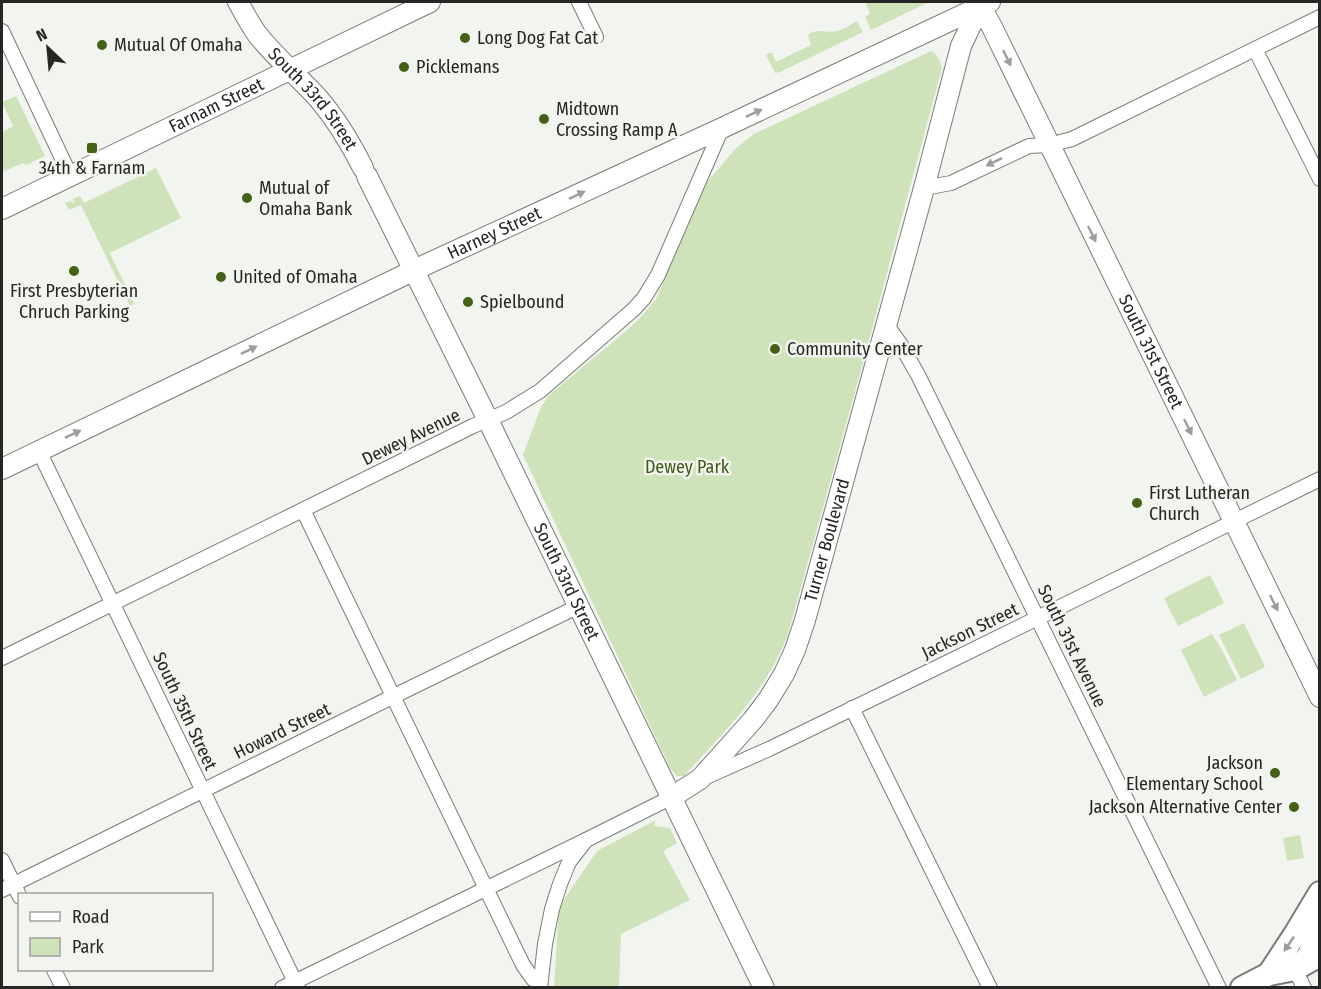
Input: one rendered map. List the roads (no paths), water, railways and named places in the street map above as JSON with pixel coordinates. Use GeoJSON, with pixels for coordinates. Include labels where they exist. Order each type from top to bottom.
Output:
{"type":"FeatureCollection","features":[{"type":"Feature","properties":{"kind":"main road"},"geometry":{"type":"LineString","coordinates":[[1242,987],[1269,974],[1320,893]]}},
{"type":"Feature","properties":{"kind":"main road"},"geometry":{"type":"LineString","coordinates":[[1299,978],[1320,923]]}},
{"type":"Feature","properties":{"kind":"main road"},"geometry":{"type":"LineString","coordinates":[[1299,978],[1320,955]]}},
{"type":"Feature","properties":{"kind":"main road"},"geometry":{"type":"LineString","coordinates":[[1269,974],[1299,978]]}},
{"type":"Feature","properties":{"kind":"street","name":"South 33rd Street"},"geometry":{"type":"LineString","coordinates":[[238,2],[256,33],[326,108],[365,172],[764,987]]}},
{"type":"Feature","properties":{"kind":"street","name":"Farnam Street"},"geometry":{"type":"LineString","coordinates":[[2,209],[430,2]]}},
{"type":"Feature","properties":{"kind":"street"},"geometry":{"type":"LineString","coordinates":[[579,2],[594,33]]}},
{"type":"Feature","properties":{"kind":"street","name":"Harney Street"},"geometry":{"type":"LineString","coordinates":[[2,469],[413,270],[722,128],[983,3]]}},
{"type":"Feature","properties":{"kind":"street","name":"South 31st Street"},"geometry":{"type":"LineString","coordinates":[[983,3],[992,27],[1049,145],[1320,697]]}},
{"type":"Feature","properties":{"kind":"street","name":"Turner Boulevard"},"geometry":{"type":"LineString","coordinates":[[540,985],[545,944],[555,901],[569,862],[586,840],[672,797],[700,779],[768,700],[795,650],[924,188],[961,46],[983,3]]}},
{"type":"Feature","properties":{"kind":"street"},"geometry":{"type":"LineString","coordinates":[[924,188],[951,183],[1033,145],[1049,145],[1072,139],[1320,17]]}},
{"type":"Feature","properties":{"kind":"street"},"geometry":{"type":"LineString","coordinates":[[2,31],[70,175]]}},
{"type":"Feature","properties":{"kind":"street"},"geometry":{"type":"LineString","coordinates":[[1255,49],[1320,179]]}},
{"type":"Feature","properties":{"kind":"street","name":"Dewey Avenue"},"geometry":{"type":"LineString","coordinates":[[2,658],[506,412],[540,391],[644,298],[658,275],[722,128]]}},
{"type":"Feature","properties":{"kind":"street","name":"South 31st Avenue"},"geometry":{"type":"LineString","coordinates":[[886,324],[913,365],[1219,987]]}},
{"type":"Feature","properties":{"kind":"street","name":"South 35th Street"},"geometry":{"type":"LineString","coordinates":[[39,451],[181,744],[292,985]]}},
{"type":"Feature","properties":{"kind":"street","name":"Jackson Street"},"geometry":{"type":"LineString","coordinates":[[700,779],[769,749],[1320,479]]}},
{"type":"Feature","properties":{"kind":"street"},"geometry":{"type":"LineString","coordinates":[[303,510],[523,965],[540,985]]}},
{"type":"Feature","properties":{"kind":"street","name":"Howard Street"},"geometry":{"type":"LineString","coordinates":[[7,887],[579,606]]}},
{"type":"Feature","properties":{"kind":"street"},"geometry":{"type":"LineString","coordinates":[[852,708],[990,987]]}},
{"type":"Feature","properties":{"kind":"street"},"geometry":{"type":"LineString","coordinates":[[292,985],[586,840]]}},
{"type":"Feature","properties":{"kind":"street"},"geometry":{"type":"LineString","coordinates":[[2,860],[7,887]]}},
{"type":"Feature","properties":{"kind":"street"},"geometry":{"type":"LineString","coordinates":[[55,971],[63,987]]}},
{"type":"Feature","properties":{"kind":"place","name":"Long Dog Fat Cat"},"geometry":{"type":"Point","coordinates":[465,38]}},
{"type":"Feature","properties":{"kind":"place","name":"Mutual Of Omaha"},"geometry":{"type":"Point","coordinates":[102,45]}},
{"type":"Feature","properties":{"kind":"place","name":"Picklemans"},"geometry":{"type":"Point","coordinates":[404,67]}},
{"type":"Feature","properties":{"kind":"place","name":"Midtown Crossing Ramp A"},"geometry":{"type":"Point","coordinates":[544,119]}},
{"type":"Feature","properties":{"kind":"place","name":"34th & Farnam"},"geometry":{"type":"Point","coordinates":[92,148]}},
{"type":"Feature","properties":{"kind":"place","name":"Mutual of Omaha Bank"},"geometry":{"type":"Point","coordinates":[247,198]}},
{"type":"Feature","properties":{"kind":"place","name":"First Presbyterian Chruch Parking"},"geometry":{"type":"Point","coordinates":[74,271]}},
{"type":"Feature","properties":{"kind":"place","name":"United of Omaha"},"geometry":{"type":"Point","coordinates":[221,277]}},
{"type":"Feature","properties":{"kind":"place","name":"Spielbound"},"geometry":{"type":"Point","coordinates":[468,302]}},
{"type":"Feature","properties":{"kind":"place","name":"Community Center"},"geometry":{"type":"Point","coordinates":[775,349]}},
{"type":"Feature","properties":{"kind":"place","name":"First Lutheran Church"},"geometry":{"type":"Point","coordinates":[1137,503]}},
{"type":"Feature","properties":{"kind":"place","name":"Jackson Elementary School"},"geometry":{"type":"Point","coordinates":[1275,773]}},
{"type":"Feature","properties":{"kind":"place","name":"Jackson Alternative Center"},"geometry":{"type":"Point","coordinates":[1294,807]}},
{"type":"Feature","properties":{"kind":"park label","name":"Dewey Park"},"geometry":{"type":"Point","coordinates":[687,467]}}]}
